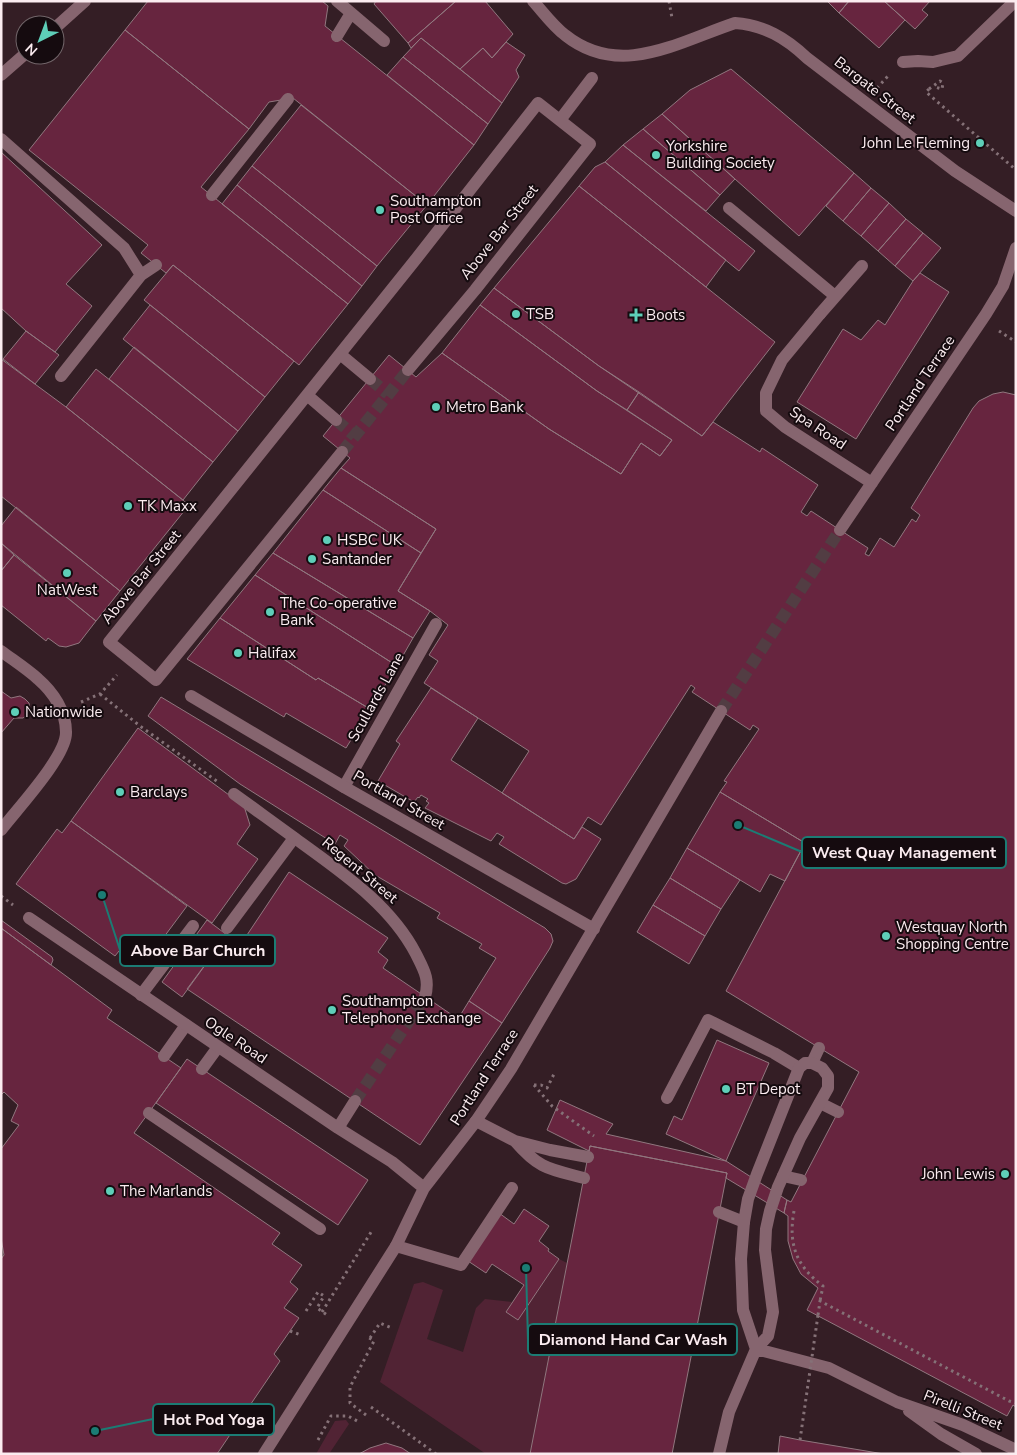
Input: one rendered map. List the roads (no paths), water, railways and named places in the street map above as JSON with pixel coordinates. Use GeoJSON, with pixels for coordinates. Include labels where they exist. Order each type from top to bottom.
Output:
{"type":"FeatureCollection","features":[{"type":"Feature","properties":{"kind":"street"},"geometry":{"type":"LineString","coordinates":[[65,19],[85,1]]}},
{"type":"Feature","properties":{"kind":"street"},"geometry":{"type":"LineString","coordinates":[[337,1],[384,41]]}},
{"type":"Feature","properties":{"kind":"street","name":"Bargate Street"},"geometry":{"type":"LineString","coordinates":[[533,1],[565,35],[591,50],[610,56],[631,56],[678,45],[735,23],[774,32],[955,171],[1016,211]]}},
{"type":"Feature","properties":{"kind":"street"},"geometry":{"type":"LineString","coordinates":[[903,62],[933,62],[958,56],[1015,1]]}},
{"type":"Feature","properties":{"kind":"street"},"geometry":{"type":"LineString","coordinates":[[337,36],[351,12]]}},
{"type":"Feature","properties":{"kind":"street"},"geometry":{"type":"LineString","coordinates":[[1,75],[15,63]]}},
{"type":"Feature","properties":{"kind":"street"},"geometry":{"type":"LineString","coordinates":[[560,120],[592,78]]}},
{"type":"Feature","properties":{"kind":"street"},"geometry":{"type":"LineString","coordinates":[[212,195],[288,99]]}},
{"type":"Feature","properties":{"kind":"street","name":"Above Bar Street"},"geometry":{"type":"LineString","coordinates":[[342,452],[156,680],[109,642],[308,396],[538,103],[590,144],[475,290],[408,370]]}},
{"type":"Feature","properties":{"kind":"street"},"geometry":{"type":"LineString","coordinates":[[1,139],[124,248],[141,275]]}},
{"type":"Feature","properties":{"kind":"street"},"geometry":{"type":"LineString","coordinates":[[729,208],[835,296],[862,266]]}},
{"type":"Feature","properties":{"kind":"street","name":"Portland Terrace"},"geometry":{"type":"LineString","coordinates":[[840,530],[995,300],[1003,286],[1016,248]]}},
{"type":"Feature","properties":{"kind":"street"},"geometry":{"type":"LineString","coordinates":[[61,376],[141,275],[156,265]]}},
{"type":"Feature","properties":{"kind":"street","name":"Spa Road"},"geometry":{"type":"LineString","coordinates":[[835,296],[782,360],[766,393],[766,411],[784,427],[872,483]]}},
{"type":"Feature","properties":{"kind":"street"},"geometry":{"type":"LineString","coordinates":[[340,354],[370,379]]}},
{"type":"Feature","properties":{"kind":"street"},"geometry":{"type":"LineString","coordinates":[[308,396],[336,420]]}},
{"type":"Feature","properties":{"kind":"street","name":"Scullards Lane"},"geometry":{"type":"LineString","coordinates":[[344,787],[436,624]]}},
{"type":"Feature","properties":{"kind":"street"},"geometry":{"type":"LineString","coordinates":[[1,651],[39,679],[55,698],[62,711],[66,732],[62,749],[41,780],[1,830]]}},
{"type":"Feature","properties":{"kind":"street","name":"Portland Street"},"geometry":{"type":"LineString","coordinates":[[191,696],[344,787],[594,929]]}},
{"type":"Feature","properties":{"kind":"street","name":"Portland Terrace"},"geometry":{"type":"LineString","coordinates":[[264,1454],[396,1246],[424,1188],[476,1121],[514,1064],[721,711]]}},
{"type":"Feature","properties":{"kind":"street","name":"Regent Street"},"geometry":{"type":"LineString","coordinates":[[234,794],[350,879],[382,907],[406,936],[425,971],[428,987],[425,997]]}},
{"type":"Feature","properties":{"kind":"street"},"geometry":{"type":"LineString","coordinates":[[227,928],[294,838]]}},
{"type":"Feature","properties":{"kind":"street","name":"Ogle Road"},"geometry":{"type":"LineString","coordinates":[[30,918],[338,1128],[392,1162],[424,1188]]}},
{"type":"Feature","properties":{"kind":"street"},"geometry":{"type":"LineString","coordinates":[[141,995],[194,926]]}},
{"type":"Feature","properties":{"kind":"street"},"geometry":{"type":"LineString","coordinates":[[667,1098],[708,1020],[774,1053],[799,1068]]}},
{"type":"Feature","properties":{"kind":"street"},"geometry":{"type":"LineString","coordinates":[[164,1056],[186,1025]]}},
{"type":"Feature","properties":{"kind":"street"},"geometry":{"type":"LineString","coordinates":[[202,1069],[218,1047]]}},
{"type":"Feature","properties":{"kind":"street"},"geometry":{"type":"LineString","coordinates":[[812,1063],[819,1048]]}},
{"type":"Feature","properties":{"kind":"street"},"geometry":{"type":"LineString","coordinates":[[719,1454],[729,1412],[756,1349],[768,1336],[773,1312],[765,1250],[766,1229],[770,1211],[800,1138],[828,1088],[828,1076],[822,1068],[812,1063],[805,1063],[799,1068],[748,1199],[741,1260],[743,1310],[756,1349]]}},
{"type":"Feature","properties":{"kind":"street"},"geometry":{"type":"LineString","coordinates":[[338,1128],[355,1102]]}},
{"type":"Feature","properties":{"kind":"street"},"geometry":{"type":"LineString","coordinates":[[820,1103],[838,1112]]}},
{"type":"Feature","properties":{"kind":"street"},"geometry":{"type":"LineString","coordinates":[[149,1112],[320,1228]]}},
{"type":"Feature","properties":{"kind":"street"},"geometry":{"type":"LineString","coordinates":[[476,1121],[515,1140],[550,1150],[588,1156]]}},
{"type":"Feature","properties":{"kind":"street"},"geometry":{"type":"LineString","coordinates":[[515,1140],[528,1156],[543,1167],[584,1178]]}},
{"type":"Feature","properties":{"kind":"street"},"geometry":{"type":"LineString","coordinates":[[783,1176],[802,1180]]}},
{"type":"Feature","properties":{"kind":"street"},"geometry":{"type":"LineString","coordinates":[[396,1246],[460,1265],[512,1188]]}},
{"type":"Feature","properties":{"kind":"street"},"geometry":{"type":"LineString","coordinates":[[720,1212],[744,1222]]}},
{"type":"Feature","properties":{"kind":"street","name":"Pirelli Street"},"geometry":{"type":"LineString","coordinates":[[756,1349],[829,1368],[897,1402],[963,1425],[1016,1450]]}},
{"type":"Feature","properties":{"kind":"street","name":"Pirelli Street"},"geometry":{"type":"LineString","coordinates":[[897,1402],[941,1434],[976,1454]]}},
{"type":"Feature","properties":{"kind":"tunnel"},"geometry":{"type":"LineString","coordinates":[[342,452],[408,370]]}},
{"type":"Feature","properties":{"kind":"tunnel"},"geometry":{"type":"LineString","coordinates":[[370,379],[388,394]]}},
{"type":"Feature","properties":{"kind":"tunnel"},"geometry":{"type":"LineString","coordinates":[[336,420],[355,436]]}},
{"type":"Feature","properties":{"kind":"tunnel"},"geometry":{"type":"LineString","coordinates":[[721,711],[840,530]]}},
{"type":"Feature","properties":{"kind":"tunnel"},"geometry":{"type":"LineString","coordinates":[[355,1101],[425,997]]}},
{"type":"Feature","properties":{"kind":"place","name":"John Le Fleming"},"geometry":{"type":"Point","coordinates":[980,143]}},
{"type":"Feature","properties":{"kind":"place","name":"Yorkshire Building Society"},"geometry":{"type":"Point","coordinates":[656,155]}},
{"type":"Feature","properties":{"kind":"place","name":"Southampton Post Office"},"geometry":{"type":"Point","coordinates":[380,210]}},
{"type":"Feature","properties":{"kind":"place","name":"TSB"},"geometry":{"type":"Point","coordinates":[516,314]}},
{"type":"Feature","properties":{"kind":"place","name":"Boots"},"geometry":{"type":"Point","coordinates":[636,315]}},
{"type":"Feature","properties":{"kind":"place","name":"Metro Bank"},"geometry":{"type":"Point","coordinates":[436,407]}},
{"type":"Feature","properties":{"kind":"place","name":"TK Maxx"},"geometry":{"type":"Point","coordinates":[128,506]}},
{"type":"Feature","properties":{"kind":"place","name":"HSBC UK"},"geometry":{"type":"Point","coordinates":[327,540]}},
{"type":"Feature","properties":{"kind":"place","name":"Santander"},"geometry":{"type":"Point","coordinates":[312,559]}},
{"type":"Feature","properties":{"kind":"place","name":"NatWest"},"geometry":{"type":"Point","coordinates":[67,573]}},
{"type":"Feature","properties":{"kind":"place","name":"The Co-operative Bank"},"geometry":{"type":"Point","coordinates":[270,612]}},
{"type":"Feature","properties":{"kind":"place","name":"Halifax"},"geometry":{"type":"Point","coordinates":[238,653]}},
{"type":"Feature","properties":{"kind":"place","name":"Nationwide"},"geometry":{"type":"Point","coordinates":[15,712]}},
{"type":"Feature","properties":{"kind":"place","name":"Barclays"},"geometry":{"type":"Point","coordinates":[120,792]}},
{"type":"Feature","properties":{"kind":"place","name":"West Quay Management"},"geometry":{"type":"Point","coordinates":[738,825]}},
{"type":"Feature","properties":{"kind":"place","name":"Above Bar Church"},"geometry":{"type":"Point","coordinates":[102,895]}},
{"type":"Feature","properties":{"kind":"place","name":"Westquay North Shopping Centre"},"geometry":{"type":"Point","coordinates":[886,936]}},
{"type":"Feature","properties":{"kind":"place","name":"Southampton Telephone Exchange"},"geometry":{"type":"Point","coordinates":[332,1010]}},
{"type":"Feature","properties":{"kind":"place","name":"BT Depot"},"geometry":{"type":"Point","coordinates":[726,1089]}},
{"type":"Feature","properties":{"kind":"place","name":"John Lewis"},"geometry":{"type":"Point","coordinates":[1005,1174]}},
{"type":"Feature","properties":{"kind":"place","name":"The Marlands"},"geometry":{"type":"Point","coordinates":[110,1191]}},
{"type":"Feature","properties":{"kind":"place","name":"Diamond Hand Car Wash"},"geometry":{"type":"Point","coordinates":[526,1268]}},
{"type":"Feature","properties":{"kind":"place","name":"Hot Pod Yoga"},"geometry":{"type":"Point","coordinates":[95,1431]}}]}
